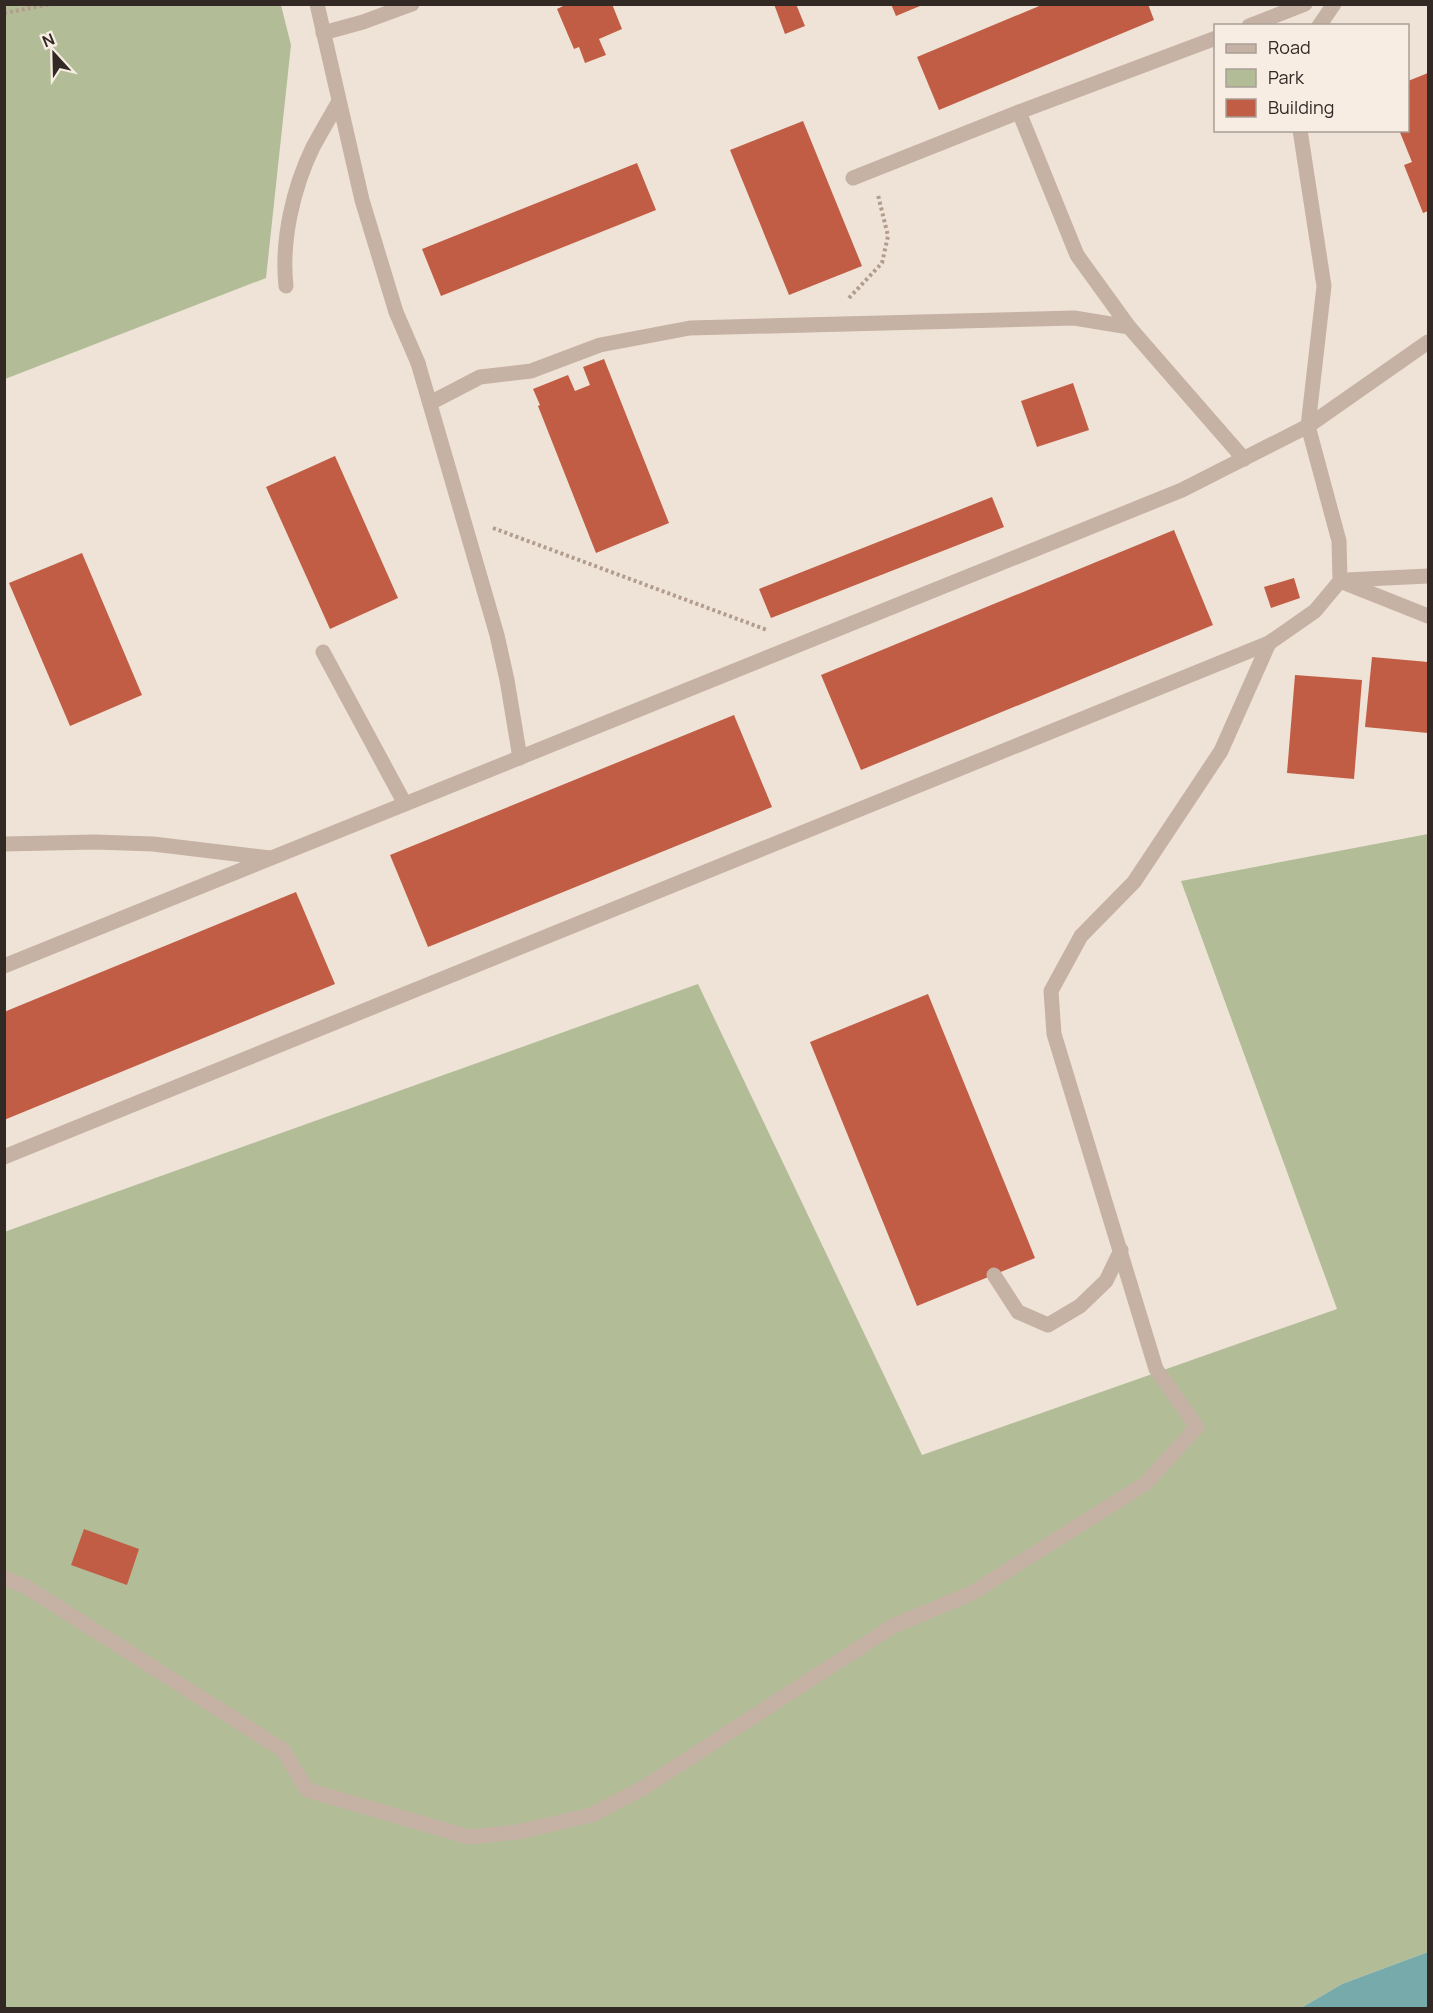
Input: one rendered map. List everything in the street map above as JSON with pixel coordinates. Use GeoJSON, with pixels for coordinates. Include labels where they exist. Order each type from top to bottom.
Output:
{"type":"FeatureCollection","features":[{"type":"Feature","properties":{"kind":"street"},"geometry":{"type":"LineString","coordinates":[[317,4],[338,103],[385,282],[418,363],[503,660],[520,758]]}},
{"type":"Feature","properties":{"kind":"street"},"geometry":{"type":"LineString","coordinates":[[323,33],[363,22],[412,4]]}},
{"type":"Feature","properties":{"kind":"street"},"geometry":{"type":"LineString","coordinates":[[1254,24],[1305,4]]}},
{"type":"Feature","properties":{"kind":"street"},"geometry":{"type":"LineString","coordinates":[[1320,24],[1334,4]]}},
{"type":"Feature","properties":{"kind":"street"},"geometry":{"type":"LineString","coordinates":[[853,178],[1018,112],[1214,38]]}},
{"type":"Feature","properties":{"kind":"street"},"geometry":{"type":"LineString","coordinates":[[286,286],[284,252],[292,211],[313,148],[338,103]]}},
{"type":"Feature","properties":{"kind":"street"},"geometry":{"type":"LineString","coordinates":[[1018,112],[1077,255],[1129,327],[1244,459]]}},
{"type":"Feature","properties":{"kind":"street"},"geometry":{"type":"LineString","coordinates":[[4,1157],[1269,642],[1315,611],[1340,581],[1339,541],[1308,426],[1324,286],[1300,132]]}},
{"type":"Feature","properties":{"kind":"street"},"geometry":{"type":"LineString","coordinates":[[430,403],[480,377],[531,371],[600,345],[690,328],[1074,318],[1129,327]]}},
{"type":"Feature","properties":{"kind":"street"},"geometry":{"type":"LineString","coordinates":[[4,966],[1182,490],[1308,426],[1428,342]]}},
{"type":"Feature","properties":{"kind":"street"},"geometry":{"type":"LineString","coordinates":[[1340,581],[1428,576]]}},
{"type":"Feature","properties":{"kind":"street"},"geometry":{"type":"LineString","coordinates":[[1340,581],[1428,616]]}},
{"type":"Feature","properties":{"kind":"street"},"geometry":{"type":"LineString","coordinates":[[4,1578],[25,1586],[283,1750],[307,1790],[469,1837],[518,1832],[591,1815],[643,1788],[893,1626],[972,1593],[1146,1483],[1197,1427],[1156,1369],[1054,1034],[1051,991],[1081,936],[1134,882],[1221,751],[1269,642]]}},
{"type":"Feature","properties":{"kind":"street"},"geometry":{"type":"LineString","coordinates":[[323,652],[405,804]]}},
{"type":"Feature","properties":{"kind":"street"},"geometry":{"type":"LineString","coordinates":[[4,844],[95,842],[153,844],[273,858]]}},
{"type":"Feature","properties":{"kind":"street"},"geometry":{"type":"LineString","coordinates":[[994,1275],[1018,1312],[1048,1325],[1080,1306],[1106,1281],[1121,1250]]}},
{"type":"Feature","properties":{"kind":"path"},"geometry":{"type":"LineString","coordinates":[[4,12],[51,4]]}},
{"type":"Feature","properties":{"kind":"path"},"geometry":{"type":"LineString","coordinates":[[824,325],[882,263],[888,236],[879,199],[868,172]]}},
{"type":"Feature","properties":{"kind":"path"},"geometry":{"type":"LineString","coordinates":[[462,517],[747,622],[801,645]]}},
{"type":"Feature","properties":{"kind":"green space"},"geometry":{"type":"Polygon","coordinates":[[[5,4],[281,5],[291,45],[266,278],[5,379],[5,4]]]}},
{"type":"Feature","properties":{"kind":"green space"},"geometry":{"type":"Polygon","coordinates":[[[1428,834],[1428,1952],[1342,1984],[1301,2008],[5,2008],[4,1232],[698,984],[922,1455],[1337,1309],[1181,881],[1428,834]]]}},
{"type":"Feature","properties":{"kind":"water"},"geometry":{"type":"Polygon","coordinates":[[[1428,1952],[1428,2008],[1301,2008],[1342,1984],[1428,1952]]]}},
{"type":"Feature","properties":{"kind":"building"},"geometry":{"type":"Polygon","coordinates":[[[567,4],[612,4],[622,29],[599,39],[606,55],[585,63],[579,47],[574,49],[557,9],[567,4]]]}},
{"type":"Feature","properties":{"kind":"building"},"geometry":{"type":"Polygon","coordinates":[[[774,4],[796,4],[805,26],[785,34],[774,4]]]}},
{"type":"Feature","properties":{"kind":"building"},"geometry":{"type":"Polygon","coordinates":[[[891,4],[919,4],[920,6],[896,16],[891,4]]]}},
{"type":"Feature","properties":{"kind":"building"},"geometry":{"type":"Polygon","coordinates":[[[1044,4],[1148,4],[1154,20],[939,110],[917,57],[1044,4]]]}},
{"type":"Feature","properties":{"kind":"building"},"geometry":{"type":"Polygon","coordinates":[[[1428,73],[1428,211],[1423,213],[1404,165],[1412,162],[1400,132],[1409,132],[1409,81],[1428,73]]]}},
{"type":"Feature","properties":{"kind":"building"},"geometry":{"type":"Polygon","coordinates":[[[803,121],[862,266],[789,295],[730,150],[803,121]]]}},
{"type":"Feature","properties":{"kind":"building"},"geometry":{"type":"Polygon","coordinates":[[[637,163],[656,210],[441,296],[422,249],[637,163]]]}},
{"type":"Feature","properties":{"kind":"building"},"geometry":{"type":"Polygon","coordinates":[[[604,359],[669,523],[596,553],[533,389],[568,375],[575,391],[590,385],[583,367],[604,359]]]}},
{"type":"Feature","properties":{"kind":"building"},"geometry":{"type":"Polygon","coordinates":[[[1073,383],[1089,430],[1037,447],[1021,401],[1073,383]]]}},
{"type":"Feature","properties":{"kind":"building"},"geometry":{"type":"Polygon","coordinates":[[[335,456],[398,598],[330,629],[266,487],[335,456]]]}},
{"type":"Feature","properties":{"kind":"building"},"geometry":{"type":"Polygon","coordinates":[[[992,497],[1004,527],[771,618],[759,589],[992,497]]]}},
{"type":"Feature","properties":{"kind":"building"},"geometry":{"type":"Polygon","coordinates":[[[1174,530],[1213,625],[861,770],[821,675],[1174,530]]]}},
{"type":"Feature","properties":{"kind":"building"},"geometry":{"type":"Polygon","coordinates":[[[82,553],[142,695],[70,726],[9,583],[82,553]]]}},
{"type":"Feature","properties":{"kind":"building"},"geometry":{"type":"Polygon","coordinates":[[[1294,578],[1300,598],[1271,608],[1264,587],[1294,578]]]}},
{"type":"Feature","properties":{"kind":"building"},"geometry":{"type":"Polygon","coordinates":[[[1372,657],[1428,662],[1428,733],[1365,727],[1372,657]]]}},
{"type":"Feature","properties":{"kind":"building"},"geometry":{"type":"Polygon","coordinates":[[[1295,675],[1362,680],[1354,779],[1287,773],[1295,675]]]}},
{"type":"Feature","properties":{"kind":"building"},"geometry":{"type":"Polygon","coordinates":[[[734,715],[772,807],[428,947],[390,855],[734,715]]]}},
{"type":"Feature","properties":{"kind":"building"},"geometry":{"type":"Polygon","coordinates":[[[296,892],[335,984],[4,1120],[4,1012],[296,892]]]}},
{"type":"Feature","properties":{"kind":"building"},"geometry":{"type":"Polygon","coordinates":[[[928,994],[1035,1258],[917,1306],[810,1042],[928,994]]]}},
{"type":"Feature","properties":{"kind":"building"},"geometry":{"type":"Polygon","coordinates":[[[84,1529],[139,1549],[127,1585],[71,1565],[84,1529]]]}}]}
